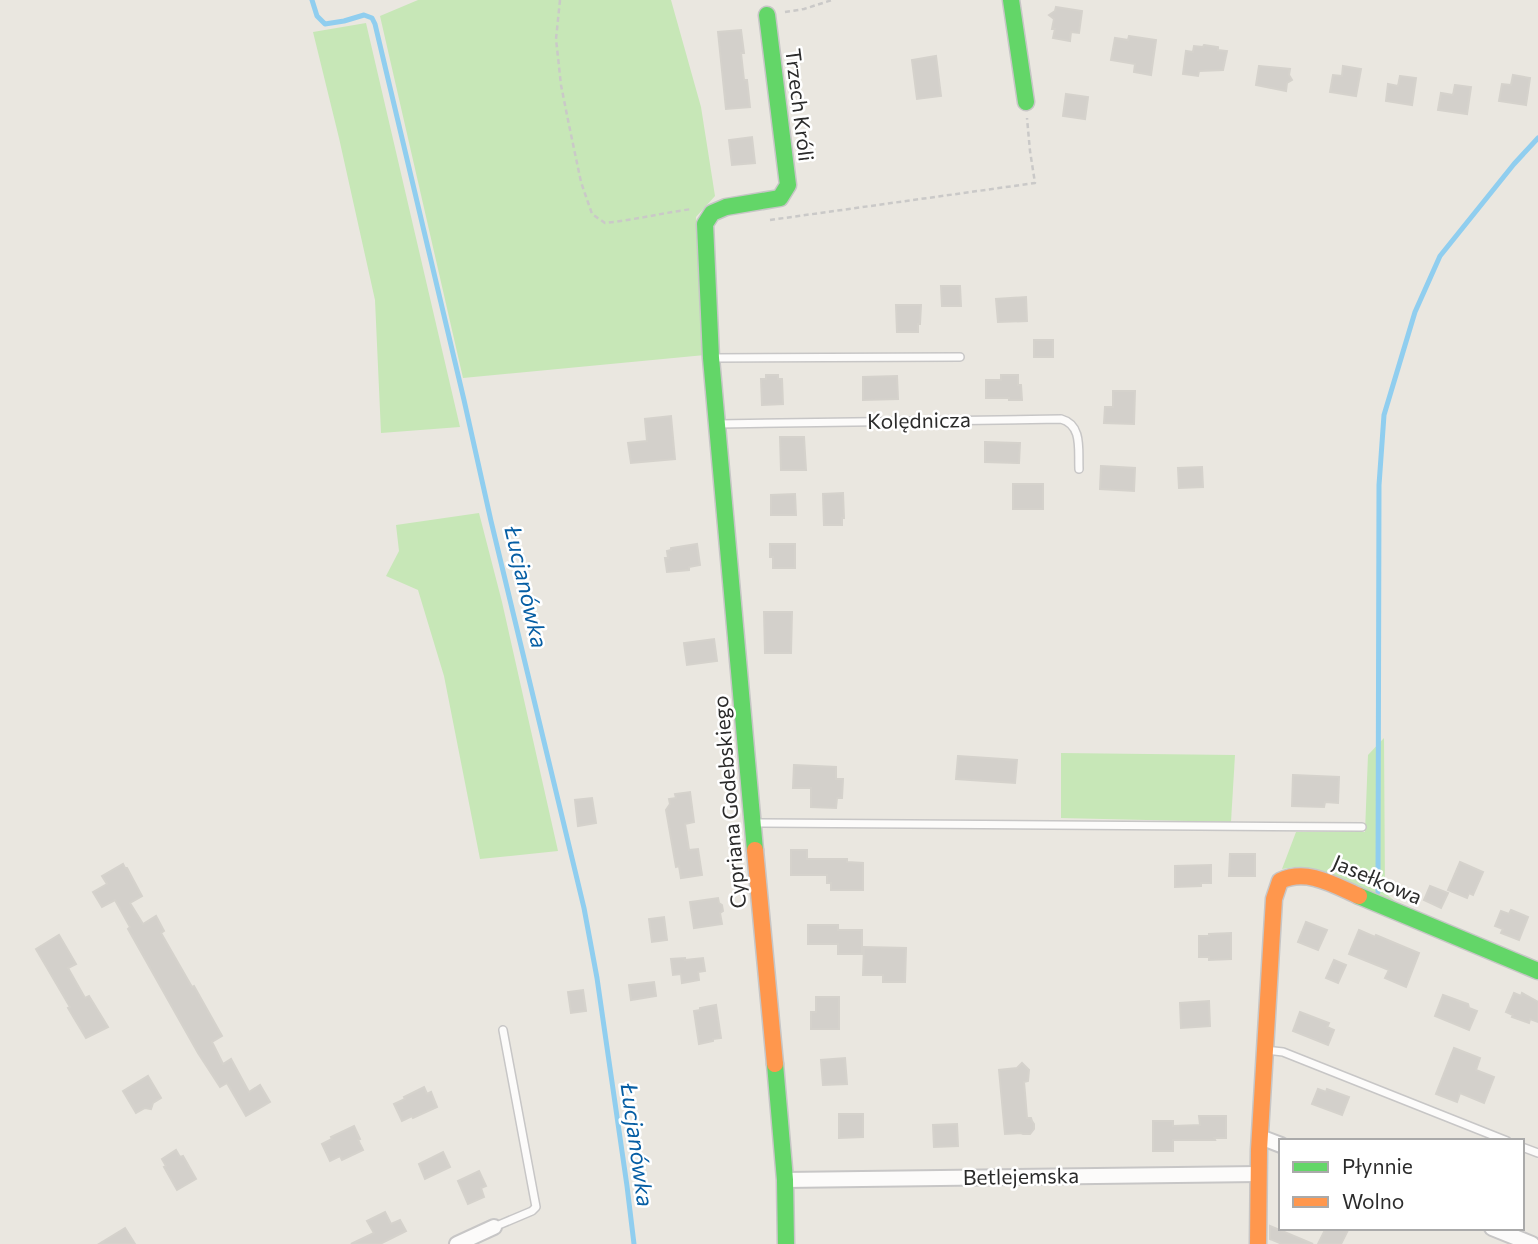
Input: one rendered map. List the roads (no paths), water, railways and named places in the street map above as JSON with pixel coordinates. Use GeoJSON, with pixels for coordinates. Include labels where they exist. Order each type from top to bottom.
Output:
{"type":"FeatureCollection","features":[{"type":"Feature","properties":{"kind":"street"},"geometry":{"type":"LineString","coordinates":[[1011,0],[1026,102]]}},
{"type":"Feature","properties":{"kind":"street","name":"Trzech Króli"},"geometry":{"type":"LineString","coordinates":[[708,219],[726,207],[780,198],[788,185],[767,15]]}},
{"type":"Feature","properties":{"kind":"street","name":"Cypriana Godebskiego"},"geometry":{"type":"LineString","coordinates":[[708,219],[711,358],[785,1180],[786,1244]]}},
{"type":"Feature","properties":{"kind":"street","name":"Jasełkowa"},"geometry":{"type":"LineString","coordinates":[[1258,1244],[1258,1174],[1274,900],[1280,881],[1288,877],[1312,876],[1538,971]]}},
{"type":"Feature","properties":{"kind":"street"},"geometry":{"type":"LineString","coordinates":[[1260,1137],[1279,1144]]}},
{"type":"Feature","properties":{"kind":"street","name":"Betlejemska"},"geometry":{"type":"LineString","coordinates":[[785,1180],[1258,1174]]}},
{"type":"Feature","properties":{"kind":"street"},"geometry":{"type":"LineString","coordinates":[[457,1244],[494,1227]]}},
{"type":"Feature","properties":{"kind":"street"},"geometry":{"type":"LineString","coordinates":[[1497,1230],[1532,1244]]}},
{"type":"Feature","properties":{"kind":"lane"},"geometry":{"type":"LineString","coordinates":[[711,358],[960,357]]}},
{"type":"Feature","properties":{"kind":"lane","name":"Kolędnicza"},"geometry":{"type":"LineString","coordinates":[[717,424],[1060,419],[1067,420],[1078,434],[1079,469]]}},
{"type":"Feature","properties":{"kind":"lane"},"geometry":{"type":"LineString","coordinates":[[753,823],[1362,827]]}},
{"type":"Feature","properties":{"kind":"lane"},"geometry":{"type":"LineString","coordinates":[[494,1227],[536,1207],[503,1030]]}},
{"type":"Feature","properties":{"kind":"lane"},"geometry":{"type":"LineString","coordinates":[[1265,1051],[1283,1052],[1502,1139]]}},
{"type":"Feature","properties":{"kind":"waterway","name":"Łucjanówka"},"geometry":{"type":"LineString","coordinates":[[312,0],[317,16],[325,24],[364,15],[372,18],[375,24],[584,908],[597,978],[634,1244]]}},
{"type":"Feature","properties":{"kind":"waterway"},"geometry":{"type":"LineString","coordinates":[[1378,892],[1379,485],[1384,415],[1415,312],[1440,256],[1538,138]]}}]}
